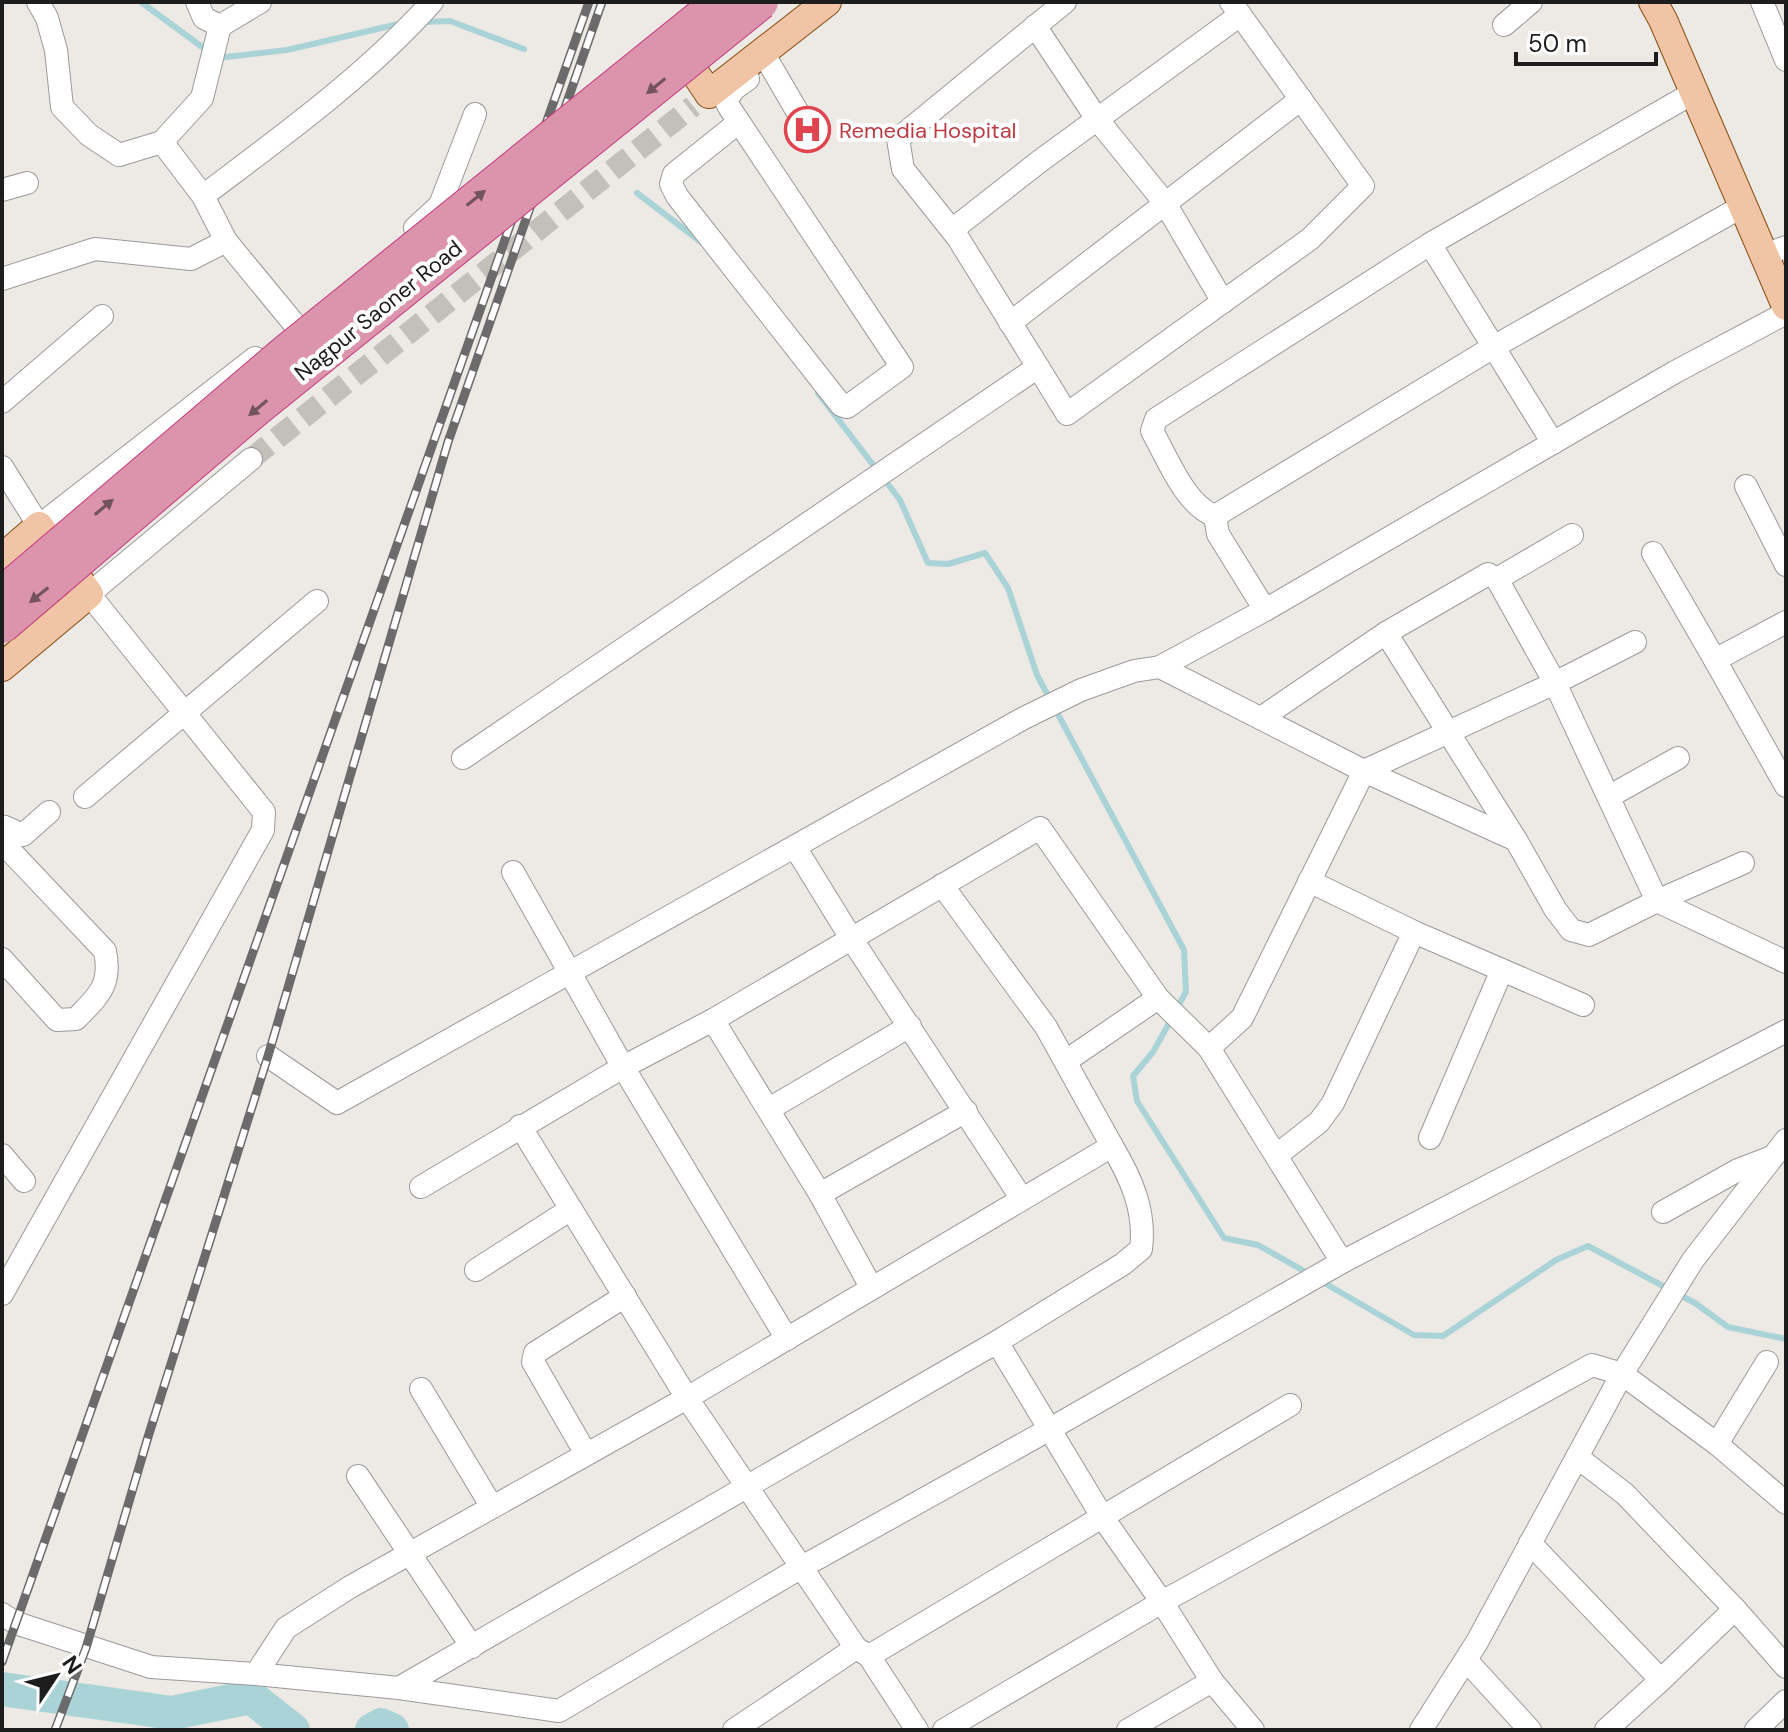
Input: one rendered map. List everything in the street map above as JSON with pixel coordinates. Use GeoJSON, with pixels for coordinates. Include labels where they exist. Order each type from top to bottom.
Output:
{"type":"FeatureCollection","features":[{"type":"Feature","properties":{"kind":"highway","name":"Nagpur Saoner Road"},"geometry":{"type":"LineString","coordinates":[[2,594],[287,351],[719,2]]}},
{"type":"Feature","properties":{"kind":"highway","name":"Nagpur Saoner Road"},"geometry":{"type":"LineString","coordinates":[[2,626],[255,410],[761,2]]}},
{"type":"Feature","properties":{"kind":"main road"},"geometry":{"type":"LineString","coordinates":[[699,2],[672,24],[669,34],[701,100],[818,9]]}},
{"type":"Feature","properties":{"kind":"main road"},"geometry":{"type":"LineString","coordinates":[[1653,2],[1743,206],[1775,251],[1786,306]]}},
{"type":"Feature","properties":{"kind":"main road"},"geometry":{"type":"LineString","coordinates":[[2,558],[39,526],[89,594],[2,667]]}},
{"type":"Feature","properties":{"kind":"street"},"geometry":{"type":"LineString","coordinates":[[38,2],[47,18],[56,50],[62,107],[89,135],[119,155],[162,142],[202,98],[220,26],[260,2]]}},
{"type":"Feature","properties":{"kind":"street"},"geometry":{"type":"LineString","coordinates":[[197,2],[204,18],[220,26]]}},
{"type":"Feature","properties":{"kind":"street"},"geometry":{"type":"LineString","coordinates":[[952,230],[1235,8],[1363,186],[1310,239],[1067,414],[952,230],[903,169],[898,139],[1065,2]]}},
{"type":"Feature","properties":{"kind":"street"},"geometry":{"type":"LineString","coordinates":[[1504,25],[1531,2]]}},
{"type":"Feature","properties":{"kind":"street"},"geometry":{"type":"LineString","coordinates":[[1762,2],[1786,60]]}},
{"type":"Feature","properties":{"kind":"street"},"geometry":{"type":"LineString","coordinates":[[739,122],[674,174],[671,184],[696,221],[841,405],[847,407],[902,367],[726,101],[728,96],[792,46],[818,9]]}},
{"type":"Feature","properties":{"kind":"street"},"geometry":{"type":"LineString","coordinates":[[203,196],[293,127],[420,15]]}},
{"type":"Feature","properties":{"kind":"street"},"geometry":{"type":"LineString","coordinates":[[1035,26],[1097,119],[1165,203],[1223,302]]}},
{"type":"Feature","properties":{"kind":"street"},"geometry":{"type":"LineString","coordinates":[[769,63],[808,130]]}},
{"type":"Feature","properties":{"kind":"street"},"geometry":{"type":"LineString","coordinates":[[1693,93],[1430,244],[1156,419],[1152,431],[1193,503],[1203,512],[1215,516],[1495,346],[1743,206]]}},
{"type":"Feature","properties":{"kind":"street"},"geometry":{"type":"LineString","coordinates":[[1010,323],[1301,99]]}},
{"type":"Feature","properties":{"kind":"street"},"geometry":{"type":"LineString","coordinates":[[2,467],[39,526],[296,326],[398,244],[440,205],[475,114]]}},
{"type":"Feature","properties":{"kind":"street"},"geometry":{"type":"LineString","coordinates":[[162,142],[203,196],[226,241],[296,326]]}},
{"type":"Feature","properties":{"kind":"street"},"geometry":{"type":"LineString","coordinates":[[2,190],[27,183]]}},
{"type":"Feature","properties":{"kind":"street"},"geometry":{"type":"LineString","coordinates":[[2,279],[95,249],[191,259],[226,241]]}},
{"type":"Feature","properties":{"kind":"street"},"geometry":{"type":"LineString","coordinates":[[1430,244],[1553,443]]}},
{"type":"Feature","properties":{"kind":"street"},"geometry":{"type":"LineString","coordinates":[[268,1056],[337,1103],[1024,718],[1081,690],[1134,671],[1160,667],[1265,610],[1675,372],[1786,313]]}},
{"type":"Feature","properties":{"kind":"street"},"geometry":{"type":"LineString","coordinates":[[2,402],[102,316]]}},
{"type":"Feature","properties":{"kind":"street"},"geometry":{"type":"LineString","coordinates":[[463,758],[1038,367]]}},
{"type":"Feature","properties":{"kind":"street"},"geometry":{"type":"LineString","coordinates":[[2,1294],[263,830],[264,812],[89,594],[251,459]]}},
{"type":"Feature","properties":{"kind":"street"},"geometry":{"type":"LineString","coordinates":[[1746,486],[1786,565]]}},
{"type":"Feature","properties":{"kind":"street"},"geometry":{"type":"LineString","coordinates":[[1215,516],[1218,534],[1265,610]]}},
{"type":"Feature","properties":{"kind":"street"},"geometry":{"type":"LineString","coordinates":[[1497,579],[1572,535]]}},
{"type":"Feature","properties":{"kind":"street"},"geometry":{"type":"LineString","coordinates":[[1653,553],[1786,786]]}},
{"type":"Feature","properties":{"kind":"street"},"geometry":{"type":"LineString","coordinates":[[1261,718],[1386,633],[1488,574],[1497,579],[1555,683],[1657,901],[1786,962]]}},
{"type":"Feature","properties":{"kind":"street"},"geometry":{"type":"LineString","coordinates":[[85,797],[317,601]]}},
{"type":"Feature","properties":{"kind":"street"},"geometry":{"type":"LineString","coordinates":[[1715,660],[1786,622]]}},
{"type":"Feature","properties":{"kind":"street"},"geometry":{"type":"LineString","coordinates":[[1386,633],[1449,730],[1555,909],[1571,930],[1589,935],[1743,863]]}},
{"type":"Feature","properties":{"kind":"street"},"geometry":{"type":"LineString","coordinates":[[1201,1040],[1242,1018],[1364,771],[1555,683],[1635,642]]}},
{"type":"Feature","properties":{"kind":"street"},"geometry":{"type":"LineString","coordinates":[[1160,667],[1364,771],[1516,840]]}},
{"type":"Feature","properties":{"kind":"street"},"geometry":{"type":"LineString","coordinates":[[1610,796],[1678,758]]}},
{"type":"Feature","properties":{"kind":"street"},"geometry":{"type":"LineString","coordinates":[[2,830],[5,827],[23,835],[49,812]]}},
{"type":"Feature","properties":{"kind":"street"},"geometry":{"type":"LineString","coordinates":[[421,1187],[520,1126],[713,1020],[1040,828],[1158,998],[1201,1040],[1277,1155],[1342,1262]]}},
{"type":"Feature","properties":{"kind":"street"},"geometry":{"type":"LineString","coordinates":[[2,842],[105,951],[109,971],[103,991],[76,1019],[57,1020],[2,959]]}},
{"type":"Feature","properties":{"kind":"street"},"geometry":{"type":"LineString","coordinates":[[795,847],[1022,1199]]}},
{"type":"Feature","properties":{"kind":"street"},"geometry":{"type":"LineString","coordinates":[[513,872],[623,1067],[787,1339]]}},
{"type":"Feature","properties":{"kind":"street"},"geometry":{"type":"LineString","coordinates":[[1309,881],[1414,932],[1583,1005]]}},
{"type":"Feature","properties":{"kind":"street"},"geometry":{"type":"LineString","coordinates":[[399,1688],[997,1342],[1123,1264],[1141,1249],[1144,1230],[1132,1181],[1046,1027],[942,885]]}},
{"type":"Feature","properties":{"kind":"street"},"geometry":{"type":"LineString","coordinates":[[1277,1155],[1319,1122],[1333,1103],[1414,932]]}},
{"type":"Feature","properties":{"kind":"street"},"geometry":{"type":"LineString","coordinates":[[1430,1138],[1502,970]]}},
{"type":"Feature","properties":{"kind":"street"},"geometry":{"type":"LineString","coordinates":[[1066,1061],[1158,998]]}},
{"type":"Feature","properties":{"kind":"street"},"geometry":{"type":"LineString","coordinates":[[713,1020],[820,1194],[871,1287]]}},
{"type":"Feature","properties":{"kind":"street"},"geometry":{"type":"LineString","coordinates":[[769,1109],[910,1026]]}},
{"type":"Feature","properties":{"kind":"street"},"geometry":{"type":"LineString","coordinates":[[2,1614],[16,1623],[151,1667],[399,1688],[559,1711],[800,1568],[1342,1262],[1786,1031]]}},
{"type":"Feature","properties":{"kind":"street"},"geometry":{"type":"LineString","coordinates":[[820,1194],[966,1111]]}},
{"type":"Feature","properties":{"kind":"street"},"geometry":{"type":"LineString","coordinates":[[520,1126],[687,1398],[800,1568],[917,1730]]}},
{"type":"Feature","properties":{"kind":"street"},"geometry":{"type":"LineString","coordinates":[[256,1674],[286,1628],[350,1587],[687,1398],[1112,1146]]}},
{"type":"Feature","properties":{"kind":"street"},"geometry":{"type":"LineString","coordinates":[[1663,1212],[1779,1148]]}},
{"type":"Feature","properties":{"kind":"street"},"geometry":{"type":"LineString","coordinates":[[1421,1730],[1466,1660],[1622,1374],[1693,1260],[1779,1148]]}},
{"type":"Feature","properties":{"kind":"street"},"geometry":{"type":"LineString","coordinates":[[2,1155],[24,1181]]}},
{"type":"Feature","properties":{"kind":"street"},"geometry":{"type":"LineString","coordinates":[[476,1270],[571,1209]]}},
{"type":"Feature","properties":{"kind":"street"},"geometry":{"type":"LineString","coordinates":[[586,1454],[533,1362],[535,1353],[625,1296]]}},
{"type":"Feature","properties":{"kind":"street"},"geometry":{"type":"LineString","coordinates":[[997,1342],[1103,1518],[1212,1681],[1253,1730]]}},
{"type":"Feature","properties":{"kind":"street"},"geometry":{"type":"LineString","coordinates":[[1717,1444],[1767,1362]]}},
{"type":"Feature","properties":{"kind":"street"},"geometry":{"type":"LineString","coordinates":[[944,1730],[1162,1602],[1592,1365],[1622,1374],[1717,1444],[1786,1502]]}},
{"type":"Feature","properties":{"kind":"street"},"geometry":{"type":"LineString","coordinates":[[421,1389],[492,1507]]}},
{"type":"Feature","properties":{"kind":"street"},"geometry":{"type":"LineString","coordinates":[[734,1730],[862,1652],[1103,1518],[1290,1405]]}},
{"type":"Feature","properties":{"kind":"street"},"geometry":{"type":"LineString","coordinates":[[1577,1457],[1625,1494],[1735,1609],[1779,1645],[1786,1667]]}},
{"type":"Feature","properties":{"kind":"street"},"geometry":{"type":"LineString","coordinates":[[358,1476],[472,1647]]}},
{"type":"Feature","properties":{"kind":"street"},"geometry":{"type":"LineString","coordinates":[[1530,1543],[1661,1680]]}},
{"type":"Feature","properties":{"kind":"street"},"geometry":{"type":"LineString","coordinates":[[1606,1730],[1735,1609]]}},
{"type":"Feature","properties":{"kind":"street"},"geometry":{"type":"LineString","coordinates":[[1466,1660],[1530,1730]]}},
{"type":"Feature","properties":{"kind":"street"},"geometry":{"type":"LineString","coordinates":[[1128,1730],[1212,1681]]}},
{"type":"Feature","properties":{"kind":"street"},"geometry":{"type":"LineString","coordinates":[[1756,1730],[1786,1701]]}},
{"type":"Feature","properties":{"kind":"waterway"},"geometry":{"type":"LineString","coordinates":[[141,2],[209,52]]}},
{"type":"Feature","properties":{"kind":"waterway"},"geometry":{"type":"LineString","coordinates":[[423,22],[450,21],[524,49]]}},
{"type":"Feature","properties":{"kind":"waterway"},"geometry":{"type":"LineString","coordinates":[[218,58],[287,50],[403,23]]}},
{"type":"Feature","properties":{"kind":"waterway"},"geometry":{"type":"LineString","coordinates":[[637,193],[701,242]]}},
{"type":"Feature","properties":{"kind":"waterway"},"geometry":{"type":"LineString","coordinates":[[818,393],[877,470]]}},
{"type":"Feature","properties":{"kind":"waterway"},"geometry":{"type":"LineString","coordinates":[[884,479],[900,500],[928,563],[948,564],[985,553],[1008,588],[1037,675],[1184,950],[1186,992],[1177,1008]]}},
{"type":"Feature","properties":{"kind":"waterway"},"geometry":{"type":"LineString","coordinates":[[1172,1018],[1153,1052],[1133,1076],[1137,1101],[1224,1238],[1258,1245],[1311,1275]]}},
{"type":"Feature","properties":{"kind":"waterway"},"geometry":{"type":"LineString","coordinates":[[1321,1281],[1414,1335],[1443,1336],[1556,1260],[1588,1246],[1695,1303],[1728,1327],[1786,1339]]}},
{"type":"Feature","properties":{"kind":"waterway"},"geometry":{"type":"LineString","coordinates":[[2,1689],[172,1713],[251,1697],[293,1730]]}},
{"type":"Feature","properties":{"kind":"waterway"},"geometry":{"type":"LineString","coordinates":[[372,1730],[381,1725],[392,1730]]}},
{"type":"Feature","properties":{"kind":"tunnel"},"geometry":{"type":"LineString","coordinates":[[251,459],[693,106]]}},
{"type":"Feature","properties":{"kind":"railway"},"geometry":{"type":"LineString","coordinates":[[2,1662],[589,2]]}},
{"type":"Feature","properties":{"kind":"railway"},"geometry":{"type":"LineString","coordinates":[[55,1730],[86,1648],[148,1437],[268,1056],[448,442],[602,2]]}},
{"type":"Feature","properties":{"kind":"place","name":"Remedia Hospital"},"geometry":{"type":"Point","coordinates":[808,130]}}]}
